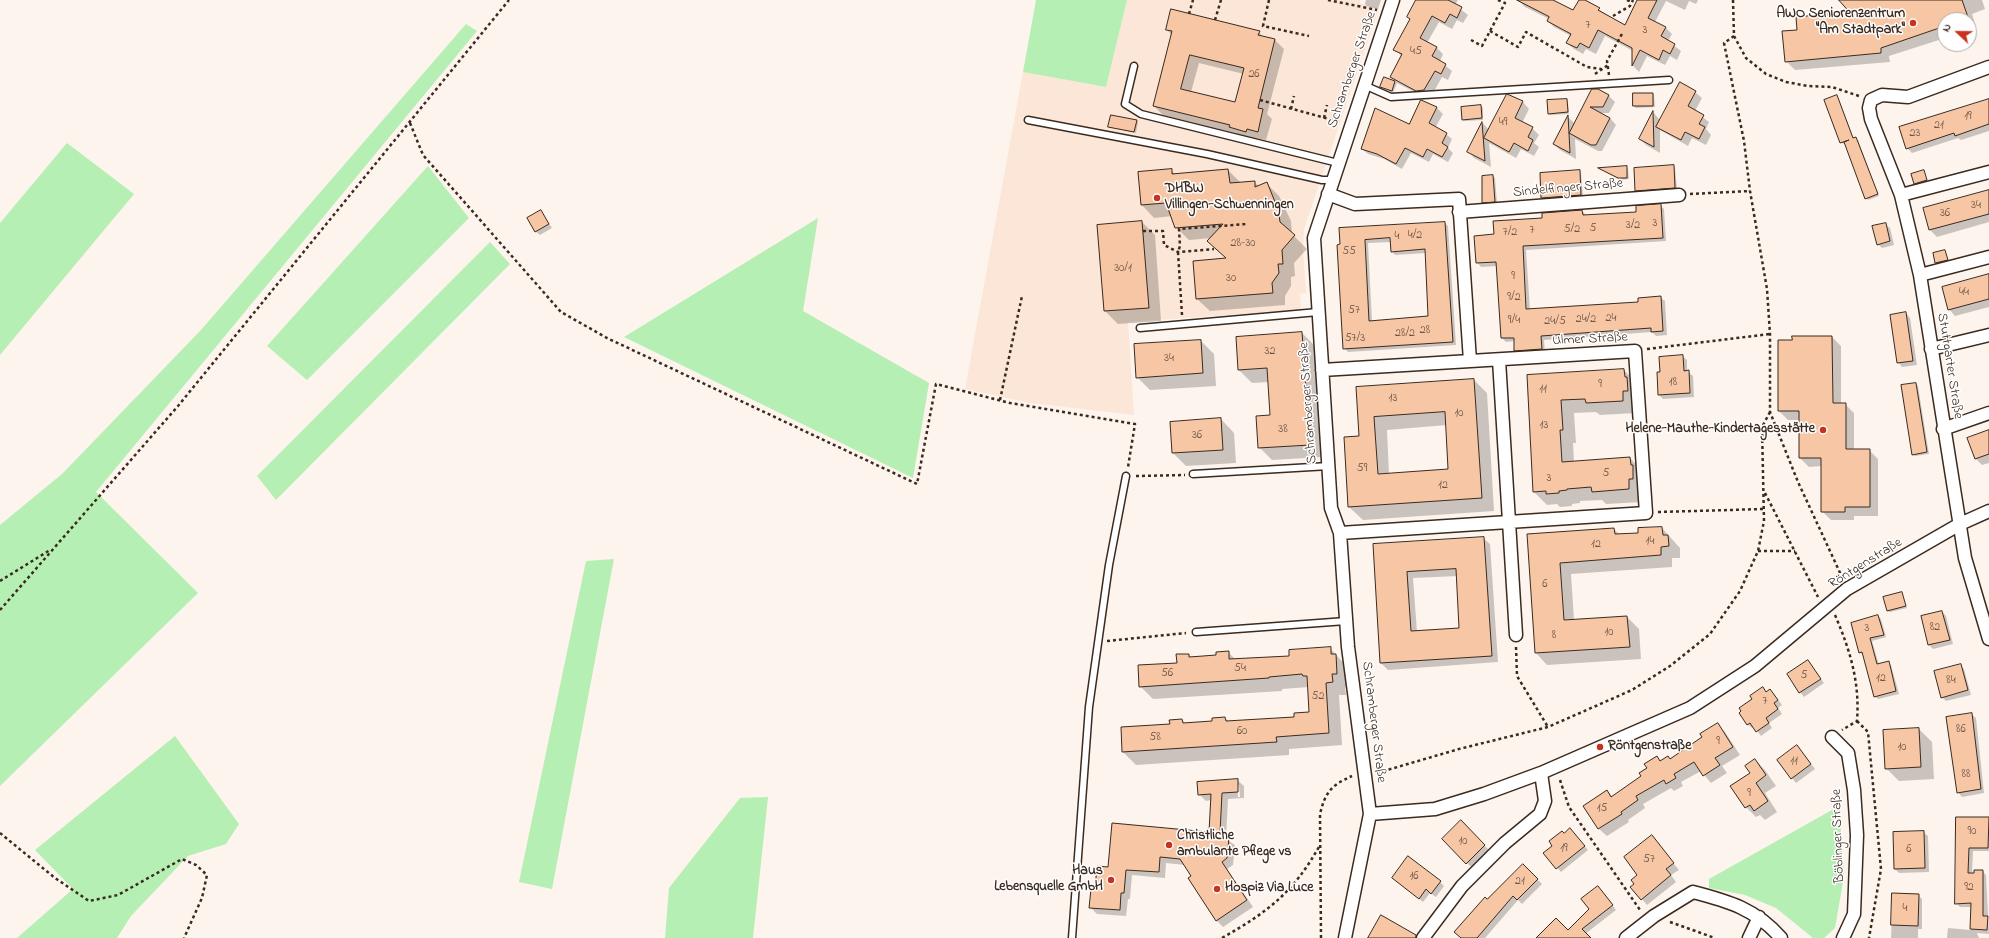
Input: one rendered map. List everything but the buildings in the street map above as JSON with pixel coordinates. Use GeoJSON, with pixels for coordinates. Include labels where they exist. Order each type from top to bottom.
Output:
{"type":"FeatureCollection","features":[{"type":"Feature","properties":{"kind":"street","name":"Schramberger Straße"},"geometry":{"type":"LineString","coordinates":[[1370,814],[1346,621],[1340,532],[1331,508],[1314,238],[1350,125],[1393,0]]}},
{"type":"Feature","properties":{"kind":"street"},"geometry":{"type":"LineString","coordinates":[[1871,100],[1882,95],[1908,97],[1989,67]]}},
{"type":"Feature","properties":{"kind":"street","name":"Stuttgarter Straße"},"geometry":{"type":"LineString","coordinates":[[1871,100],[1869,108],[1871,119],[1902,195],[1920,275],[1943,429],[1965,558],[1989,639]]}},
{"type":"Feature","properties":{"kind":"street"},"geometry":{"type":"LineString","coordinates":[[1902,195],[1989,172]]}},
{"type":"Feature","properties":{"kind":"street"},"geometry":{"type":"LineString","coordinates":[[1328,194],[1355,204],[1458,199],[1470,361]]}},
{"type":"Feature","properties":{"kind":"street","name":"Sindelfinger Straße"},"geometry":{"type":"LineString","coordinates":[[1459,212],[1678,195]]}},
{"type":"Feature","properties":{"kind":"street"},"geometry":{"type":"LineString","coordinates":[[1920,275],[1989,256]]}},
{"type":"Feature","properties":{"kind":"street"},"geometry":{"type":"LineString","coordinates":[[1931,350],[1989,335]]}},
{"type":"Feature","properties":{"kind":"street","name":"Ulmer Straße"},"geometry":{"type":"LineString","coordinates":[[1322,370],[1635,351],[1646,513]]}},
{"type":"Feature","properties":{"kind":"street"},"geometry":{"type":"LineString","coordinates":[[1499,360],[1516,635]]}},
{"type":"Feature","properties":{"kind":"street"},"geometry":{"type":"LineString","coordinates":[[1943,429],[1989,413]]}},
{"type":"Feature","properties":{"kind":"street","name":"Röntgenstraße"},"geometry":{"type":"LineString","coordinates":[[1370,814],[1435,809],[1484,794],[1541,774],[1690,708],[1755,666],[1848,590],[1960,524],[1989,511]]}},
{"type":"Feature","properties":{"kind":"street"},"geometry":{"type":"LineString","coordinates":[[1340,532],[1646,513]]}},
{"type":"Feature","properties":{"kind":"street","name":"Böblinger Straße"},"geometry":{"type":"LineString","coordinates":[[1832,737],[1848,753],[1854,790],[1857,835],[1854,914],[1843,938]]}},
{"type":"Feature","properties":{"kind":"street"},"geometry":{"type":"LineString","coordinates":[[1423,938],[1462,886],[1505,843],[1540,814],[1545,801],[1541,774]]}},
{"type":"Feature","properties":{"kind":"street"},"geometry":{"type":"LineString","coordinates":[[1345,938],[1370,814]]}},
{"type":"Feature","properties":{"kind":"street"},"geometry":{"type":"LineString","coordinates":[[1626,938],[1651,918],[1692,892],[1727,901],[1759,917],[1781,938]]}},
{"type":"Feature","properties":{"kind":"street"},"geometry":{"type":"LineString","coordinates":[[1749,938],[1759,917]]}},
{"type":"Feature","properties":{"kind":"lane"},"geometry":{"type":"LineString","coordinates":[[1134,66],[1125,104],[1141,114],[1338,163]]}},
{"type":"Feature","properties":{"kind":"lane"},"geometry":{"type":"LineString","coordinates":[[1364,85],[1391,97],[1669,80]]}},
{"type":"Feature","properties":{"kind":"lane"},"geometry":{"type":"LineString","coordinates":[[1028,120],[1207,154],[1322,180],[1333,180]]}},
{"type":"Feature","properties":{"kind":"lane"},"geometry":{"type":"LineString","coordinates":[[1140,328],[1318,312]]}},
{"type":"Feature","properties":{"kind":"lane"},"geometry":{"type":"LineString","coordinates":[[1193,474],[1329,466]]}},
{"type":"Feature","properties":{"kind":"lane"},"geometry":{"type":"LineString","coordinates":[[1072,938],[1089,707],[1109,565],[1126,476]]}},
{"type":"Feature","properties":{"kind":"lane"},"geometry":{"type":"LineString","coordinates":[[1196,632],[1346,621]]}},
{"type":"Feature","properties":{"kind":"path"},"geometry":{"type":"LineString","coordinates":[[0,610],[178,406],[509,0]]}},
{"type":"Feature","properties":{"kind":"path"},"geometry":{"type":"LineString","coordinates":[[1189,14],[1193,0]]}},
{"type":"Feature","properties":{"kind":"path"},"geometry":{"type":"LineString","coordinates":[[1215,20],[1221,0]]}},
{"type":"Feature","properties":{"kind":"path"},"geometry":{"type":"LineString","coordinates":[[1269,0],[1263,26],[1308,36]]}},
{"type":"Feature","properties":{"kind":"path"},"geometry":{"type":"LineString","coordinates":[[1328,0],[1389,13]]}},
{"type":"Feature","properties":{"kind":"path"},"geometry":{"type":"LineString","coordinates":[[1471,40],[1482,46],[1505,4],[1498,0]]}},
{"type":"Feature","properties":{"kind":"path"},"geometry":{"type":"LineString","coordinates":[[1613,16],[1630,6],[1632,1],[1628,0]]}},
{"type":"Feature","properties":{"kind":"path"},"geometry":{"type":"LineString","coordinates":[[1733,0],[1734,36],[1746,58],[1766,74],[1786,82],[1808,86],[1832,87],[1871,100]]}},
{"type":"Feature","properties":{"kind":"path"},"geometry":{"type":"LineString","coordinates":[[1490,31],[1518,47],[1526,32],[1587,67],[1601,70]]}},
{"type":"Feature","properties":{"kind":"path"},"geometry":{"type":"LineString","coordinates":[[1610,84],[1608,61],[1622,32]]}},
{"type":"Feature","properties":{"kind":"path"},"geometry":{"type":"LineString","coordinates":[[1734,36],[1724,43],[1744,141],[1750,191],[1767,289],[1770,334],[1770,412],[1798,482],[1842,578]]}},
{"type":"Feature","properties":{"kind":"path"},"geometry":{"type":"LineString","coordinates":[[1291,109],[1294,96]]}},
{"type":"Feature","properties":{"kind":"path"},"geometry":{"type":"LineString","coordinates":[[1260,100],[1350,125]]}},
{"type":"Feature","properties":{"kind":"path"},"geometry":{"type":"LineString","coordinates":[[1324,118],[1327,105]]}},
{"type":"Feature","properties":{"kind":"path"},"geometry":{"type":"LineString","coordinates":[[410,123],[423,155],[561,312],[607,338],[903,478],[917,484],[936,384],[1000,400],[1135,424],[1126,476],[1193,474]]}},
{"type":"Feature","properties":{"kind":"path"},"geometry":{"type":"LineString","coordinates":[[1678,195],[1750,191]]}},
{"type":"Feature","properties":{"kind":"path"},"geometry":{"type":"LineString","coordinates":[[1183,324],[1178,252],[1180,246],[1179,229],[1247,224]]}},
{"type":"Feature","properties":{"kind":"path"},"geometry":{"type":"LineString","coordinates":[[1143,231],[1163,231],[1164,245],[1178,252],[1214,249]]}},
{"type":"Feature","properties":{"kind":"path"},"geometry":{"type":"LineString","coordinates":[[1000,400],[1022,296]]}},
{"type":"Feature","properties":{"kind":"path"},"geometry":{"type":"LineString","coordinates":[[1635,351],[1770,334]]}},
{"type":"Feature","properties":{"kind":"path"},"geometry":{"type":"LineString","coordinates":[[1321,938],[1320,814],[1324,798],[1336,784],[1351,776],[1378,772],[1548,727],[1632,690],[1670,666],[1710,634],[1740,591],[1758,551],[1764,521],[1762,427],[1770,412]]}},
{"type":"Feature","properties":{"kind":"path"},"geometry":{"type":"LineString","coordinates":[[1764,491],[1819,597]]}},
{"type":"Feature","properties":{"kind":"path"},"geometry":{"type":"LineString","coordinates":[[1646,513],[1764,509]]}},
{"type":"Feature","properties":{"kind":"path"},"geometry":{"type":"LineString","coordinates":[[0,581],[52,549]]}},
{"type":"Feature","properties":{"kind":"path"},"geometry":{"type":"LineString","coordinates":[[1758,551],[1795,551]]}},
{"type":"Feature","properties":{"kind":"path"},"geometry":{"type":"LineString","coordinates":[[1834,612],[1849,649],[1858,704],[1857,721],[1868,732],[1880,869],[1869,938]]}},
{"type":"Feature","properties":{"kind":"path"},"geometry":{"type":"LineString","coordinates":[[1099,642],[1196,632]]}},
{"type":"Feature","properties":{"kind":"path"},"geometry":{"type":"LineString","coordinates":[[1516,635],[1517,676],[1548,727]]}},
{"type":"Feature","properties":{"kind":"path"},"geometry":{"type":"LineString","coordinates":[[1832,737],[1857,721]]}},
{"type":"Feature","properties":{"kind":"path"},"geometry":{"type":"LineString","coordinates":[[1560,780],[1569,807],[1651,918],[1715,938]]}},
{"type":"Feature","properties":{"kind":"path"},"geometry":{"type":"LineString","coordinates":[[0,833],[55,878],[89,901],[118,895],[182,859],[196,865],[207,875],[202,898],[184,938]]}},
{"type":"Feature","properties":{"kind":"path"},"geometry":{"type":"LineString","coordinates":[[1222,938],[1243,926],[1281,899],[1307,868],[1320,845]]}},
{"type":"Feature","properties":{"kind":"shaded area","name":"DHBW Villingen-Schwenningen"},"geometry":{"type":"Polygon","coordinates":[[[1127,0],[1360,0],[1360,3],[1379,8],[1304,229],[1303,249],[1306,293],[1300,294],[1301,310],[1128,322],[1134,415],[1031,403],[965,389],[1023,72],[1106,87],[1127,0]]]}},
{"type":"Feature","properties":{"kind":"green space"},"geometry":{"type":"Polygon","coordinates":[[[1036,0],[1127,0],[1106,87],[1023,72],[1036,0]]]}},
{"type":"Feature","properties":{"kind":"green space"},"geometry":{"type":"Polygon","coordinates":[[[466,24],[477,31],[96,492],[198,593],[0,786],[0,525],[62,474],[201,330],[466,24]]]}},
{"type":"Feature","properties":{"kind":"green space"},"geometry":{"type":"Polygon","coordinates":[[[67,143],[134,194],[0,355],[0,223],[67,143]]]}},
{"type":"Feature","properties":{"kind":"green space"},"geometry":{"type":"Polygon","coordinates":[[[428,166],[469,218],[307,380],[267,346],[428,166]]]}},
{"type":"Feature","properties":{"kind":"green space"},"geometry":{"type":"Polygon","coordinates":[[[818,218],[803,311],[929,383],[913,478],[624,337],[818,218]]]}},
{"type":"Feature","properties":{"kind":"green space"},"geometry":{"type":"Polygon","coordinates":[[[490,242],[510,264],[276,500],[257,476],[490,242]]]}},
{"type":"Feature","properties":{"kind":"green space"},"geometry":{"type":"Polygon","coordinates":[[[614,559],[552,889],[519,882],[586,561],[614,559]]]}},
{"type":"Feature","properties":{"kind":"green space"},"geometry":{"type":"Polygon","coordinates":[[[175,736],[239,824],[226,844],[188,856],[131,916],[117,938],[17,938],[73,889],[35,850],[175,736]]]}},
{"type":"Feature","properties":{"kind":"green space"},"geometry":{"type":"Polygon","coordinates":[[[768,797],[753,938],[665,938],[669,888],[740,798],[768,797]]]}},
{"type":"Feature","properties":{"kind":"green space"},"geometry":{"type":"Polygon","coordinates":[[[1839,806],[1844,876],[1835,928],[1824,938],[1813,938],[1776,908],[1745,895],[1709,888],[1709,879],[1839,806]]]}},
{"type":"Feature","properties":{"kind":"place","name":"AWO Seniorenzentrum \"Am Stadtpark\""},"geometry":{"type":"Point","coordinates":[1913,23]}},
{"type":"Feature","properties":{"kind":"place","name":"DHBW Villingen-Schwenningen"},"geometry":{"type":"Point","coordinates":[1157,198]}},
{"type":"Feature","properties":{"kind":"place","name":"Helene-Mauthe-Kindertagesstätte"},"geometry":{"type":"Point","coordinates":[1823,430]}},
{"type":"Feature","properties":{"kind":"place","name":"Röntgenstraße"},"geometry":{"type":"Point","coordinates":[1600,747]}},
{"type":"Feature","properties":{"kind":"place","name":"Christliche ambulante Pflege vs"},"geometry":{"type":"Point","coordinates":[1169,845]}},
{"type":"Feature","properties":{"kind":"place","name":"Haus Lebensquelle GmbH"},"geometry":{"type":"Point","coordinates":[1111,880]}},
{"type":"Feature","properties":{"kind":"place","name":"Hospiz Via Luce"},"geometry":{"type":"Point","coordinates":[1217,889]}}]}
